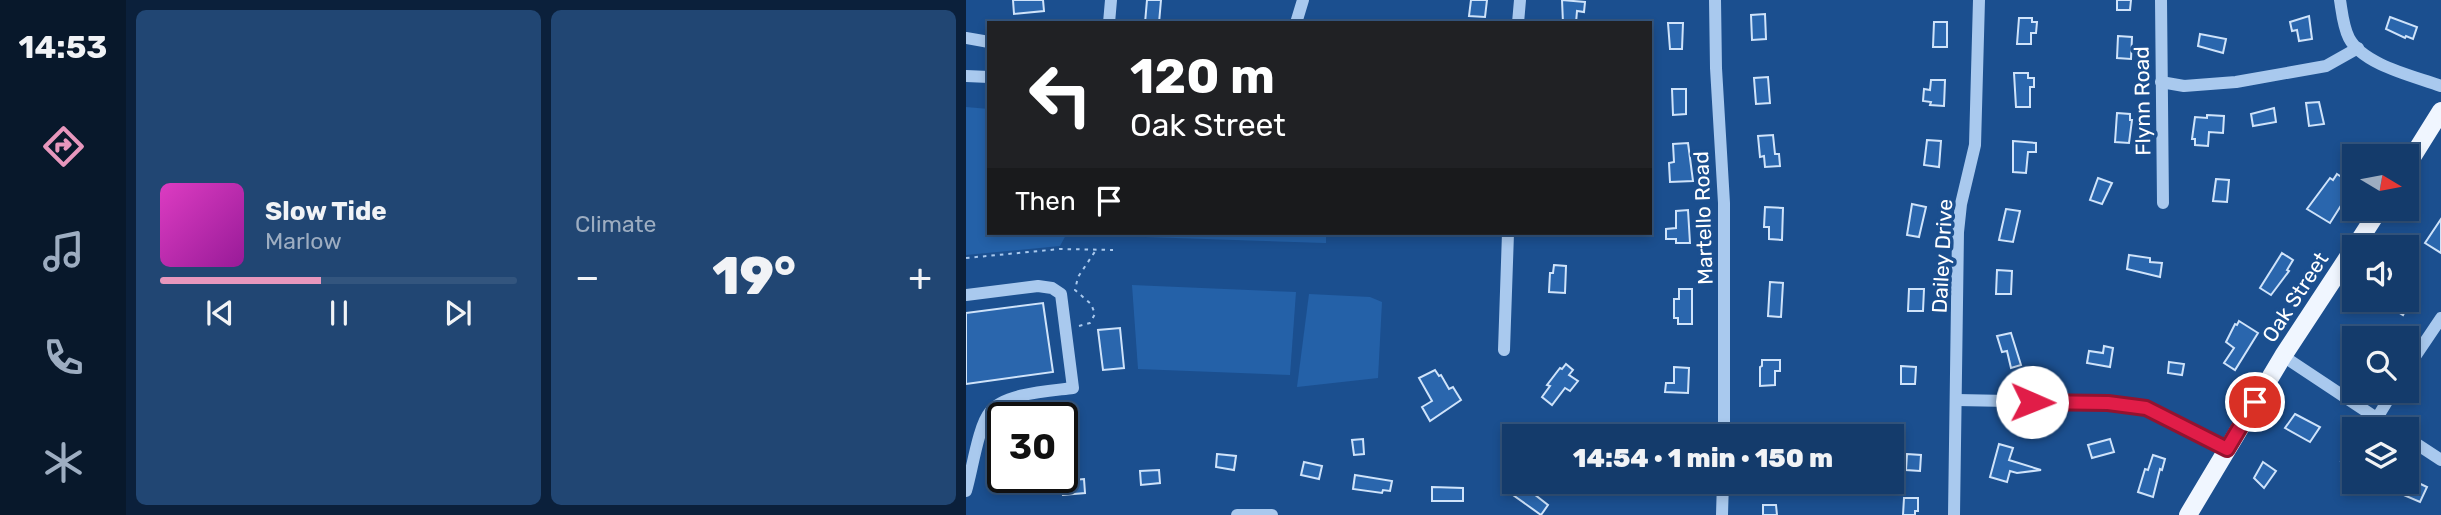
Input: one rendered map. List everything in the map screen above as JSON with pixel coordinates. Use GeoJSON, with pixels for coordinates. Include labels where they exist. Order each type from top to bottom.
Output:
{"type":"FeatureCollection","features":[{"type":"Feature","properties":{"kind":"main road"},"geometry":{"type":"LineString","coordinates":[[2419,146],[2441,111]]}},
{"type":"Feature","properties":{"kind":"main road","name":"Oak Street"},"geometry":{"type":"LineString","coordinates":[[2188,515],[2283,356],[2342,266]]}},
{"type":"Feature","properties":{"kind":"street"},"geometry":{"type":"LineString","coordinates":[[1109,21],[1111,0]]}},
{"type":"Feature","properties":{"kind":"street"},"geometry":{"type":"LineString","coordinates":[[1297,21],[1304,0]]}},
{"type":"Feature","properties":{"kind":"street"},"geometry":{"type":"LineString","coordinates":[[1518,21],[1520,0]]}},
{"type":"Feature","properties":{"kind":"street","name":"Martello Road"},"geometry":{"type":"LineString","coordinates":[[1715,0],[1724,203],[1724,424]]}},
{"type":"Feature","properties":{"kind":"street","name":"Dailey Drive"},"geometry":{"type":"LineString","coordinates":[[1954,515],[1958,232],[1961,204],[1975,145],[1979,0]]}},
{"type":"Feature","properties":{"kind":"street","name":"Flynn Road"},"geometry":{"type":"LineString","coordinates":[[2161,0],[2163,202]]}},
{"type":"Feature","properties":{"kind":"street"},"geometry":{"type":"LineString","coordinates":[[2340,0],[2350,40],[2358,48],[2383,65],[2441,86]]}},
{"type":"Feature","properties":{"kind":"street"},"geometry":{"type":"LineString","coordinates":[[966,38],[987,42]]}},
{"type":"Feature","properties":{"kind":"street"},"geometry":{"type":"LineString","coordinates":[[2161,82],[2184,86],[2236,82],[2326,66],[2358,48]]}},
{"type":"Feature","properties":{"kind":"street"},"geometry":{"type":"LineString","coordinates":[[966,76],[987,77]]}},
{"type":"Feature","properties":{"kind":"street"},"geometry":{"type":"LineString","coordinates":[[1504,350],[1508,235]]}},
{"type":"Feature","properties":{"kind":"street"},"geometry":{"type":"LineString","coordinates":[[966,295],[1038,286],[1052,288],[1061,294],[1073,388],[1013,398],[990,411],[984,423],[966,491]]}},
{"type":"Feature","properties":{"kind":"street"},"geometry":{"type":"LineString","coordinates":[[2419,351],[2441,318]]}},
{"type":"Feature","properties":{"kind":"street"},"geometry":{"type":"LineString","coordinates":[[2283,356],[2375,417]]}},
{"type":"Feature","properties":{"kind":"street"},"geometry":{"type":"LineString","coordinates":[[1957,400],[2108,403],[2146,408],[2227,449]]}},
{"type":"Feature","properties":{"kind":"street"},"geometry":{"type":"LineString","coordinates":[[2419,446],[2441,460]]}},
{"type":"Feature","properties":{"kind":"street"},"geometry":{"type":"LineString","coordinates":[[1722,515],[1723,494]]}},
{"type":"Feature","properties":{"kind":"street"},"geometry":{"type":"LineString","coordinates":[[1237,515],[1272,515]]}},
{"type":"Feature","properties":{"kind":"path"},"geometry":{"type":"LineString","coordinates":[[966,258],[1060,248],[1113,250]]}},
{"type":"Feature","properties":{"kind":"path"},"geometry":{"type":"LineString","coordinates":[[1066,328],[1086,325],[1093,318],[1094,309],[1077,292],[1076,283],[1097,249]]}},
{"type":"Feature","properties":{"kind":"shaded area"},"geometry":{"type":"Polygon","coordinates":[[[966,107],[987,109],[987,235],[1066,235],[1060,246],[966,255],[966,107]]]}},
{"type":"Feature","properties":{"kind":"shaded area"},"geometry":{"type":"Polygon","coordinates":[[[1326,235],[1326,243],[1145,237],[1326,235]]]}},
{"type":"Feature","properties":{"kind":"shaded area"},"geometry":{"type":"Polygon","coordinates":[[[1132,285],[1296,292],[1290,375],[1138,369],[1132,285]]]}},
{"type":"Feature","properties":{"kind":"shaded area"},"geometry":{"type":"Polygon","coordinates":[[[1309,294],[1370,297],[1382,302],[1378,378],[1297,387],[1309,294]]]}},
{"type":"Feature","properties":{"kind":"building"},"geometry":{"type":"Polygon","coordinates":[[[1013,0],[1043,0],[1044,11],[1014,14],[1013,0]]]}},
{"type":"Feature","properties":{"kind":"building"},"geometry":{"type":"Polygon","coordinates":[[[1147,0],[1161,0],[1159,21],[1145,21],[1147,0]]]}},
{"type":"Feature","properties":{"kind":"building"},"geometry":{"type":"Polygon","coordinates":[[[1471,0],[1487,0],[1485,17],[1469,16],[1471,0]]]}},
{"type":"Feature","properties":{"kind":"building"},"geometry":{"type":"Polygon","coordinates":[[[1562,0],[1585,2],[1584,12],[1577,11],[1576,21],[1563,21],[1562,0]]]}},
{"type":"Feature","properties":{"kind":"building"},"geometry":{"type":"Polygon","coordinates":[[[2117,0],[2131,0],[2130,10],[2117,10],[2117,0]]]}},
{"type":"Feature","properties":{"kind":"building"},"geometry":{"type":"Polygon","coordinates":[[[1765,14],[1766,39],[1752,40],[1751,15],[1765,14]]]}},
{"type":"Feature","properties":{"kind":"building"},"geometry":{"type":"Polygon","coordinates":[[[2309,16],[2312,39],[2299,41],[2297,30],[2292,31],[2290,22],[2309,16]]]}},
{"type":"Feature","properties":{"kind":"building"},"geometry":{"type":"Polygon","coordinates":[[[2390,17],[2417,27],[2413,39],[2386,29],[2390,17]]]}},
{"type":"Feature","properties":{"kind":"building"},"geometry":{"type":"Polygon","coordinates":[[[2019,18],[2032,18],[2032,22],[2037,22],[2036,33],[2031,33],[2031,44],[2017,44],[2019,18]]]}},
{"type":"Feature","properties":{"kind":"building"},"geometry":{"type":"Polygon","coordinates":[[[1934,22],[1947,22],[1947,47],[1933,47],[1934,22]]]}},
{"type":"Feature","properties":{"kind":"building"},"geometry":{"type":"Polygon","coordinates":[[[1668,23],[1683,23],[1682,49],[1670,49],[1668,23]]]}},
{"type":"Feature","properties":{"kind":"building"},"geometry":{"type":"Polygon","coordinates":[[[2200,34],[2226,39],[2223,53],[2198,46],[2200,34]]]}},
{"type":"Feature","properties":{"kind":"building"},"geometry":{"type":"Polygon","coordinates":[[[2118,36],[2132,37],[2131,59],[2117,58],[2118,36]]]}},
{"type":"Feature","properties":{"kind":"building"},"geometry":{"type":"Polygon","coordinates":[[[2014,73],[2028,73],[2028,78],[2034,78],[2034,87],[2030,87],[2030,107],[2016,107],[2014,73]]]}},
{"type":"Feature","properties":{"kind":"building"},"geometry":{"type":"Polygon","coordinates":[[[1768,77],[1770,103],[1756,104],[1754,78],[1768,77]]]}},
{"type":"Feature","properties":{"kind":"building"},"geometry":{"type":"Polygon","coordinates":[[[1931,80],[1945,80],[1944,106],[1930,105],[1931,102],[1923,101],[1924,89],[1930,90],[1931,80]]]}},
{"type":"Feature","properties":{"kind":"building"},"geometry":{"type":"Polygon","coordinates":[[[1672,89],[1686,89],[1686,114],[1673,115],[1672,89]]]}},
{"type":"Feature","properties":{"kind":"building"},"geometry":{"type":"Polygon","coordinates":[[[2319,102],[2324,124],[2309,126],[2306,103],[2319,102]]]}},
{"type":"Feature","properties":{"kind":"building"},"geometry":{"type":"Polygon","coordinates":[[[2274,108],[2276,122],[2253,126],[2251,114],[2274,108]]]}},
{"type":"Feature","properties":{"kind":"building"},"geometry":{"type":"Polygon","coordinates":[[[2117,113],[2130,114],[2132,120],[2129,143],[2115,142],[2117,113]]]}},
{"type":"Feature","properties":{"kind":"building"},"geometry":{"type":"Polygon","coordinates":[[[2207,115],[2224,116],[2223,133],[2209,132],[2208,146],[2195,145],[2195,139],[2192,139],[2195,117],[2207,118],[2207,115]]]}},
{"type":"Feature","properties":{"kind":"building"},"geometry":{"type":"Polygon","coordinates":[[[1773,135],[1775,154],[1779,154],[1780,166],[1765,167],[1764,156],[1760,157],[1758,136],[1773,135]]]}},
{"type":"Feature","properties":{"kind":"building"},"geometry":{"type":"Polygon","coordinates":[[[1927,140],[1941,141],[1939,167],[1924,165],[1927,140]]]}},
{"type":"Feature","properties":{"kind":"building"},"geometry":{"type":"Polygon","coordinates":[[[2013,141],[2036,143],[2036,152],[2028,152],[2026,173],[2013,172],[2013,141]]]}},
{"type":"Feature","properties":{"kind":"building"},"geometry":{"type":"Polygon","coordinates":[[[1688,143],[1693,181],[1670,182],[1669,163],[1674,162],[1673,144],[1688,143]]]}},
{"type":"Feature","properties":{"kind":"building"},"geometry":{"type":"Polygon","coordinates":[[[2337,174],[2342,177],[2342,204],[2330,223],[2307,209],[2330,178],[2333,180],[2337,174]]]}},
{"type":"Feature","properties":{"kind":"building"},"geometry":{"type":"Polygon","coordinates":[[[2098,178],[2112,183],[2102,204],[2090,200],[2098,178]]]}},
{"type":"Feature","properties":{"kind":"building"},"geometry":{"type":"Polygon","coordinates":[[[2216,179],[2229,180],[2227,202],[2213,201],[2216,179]]]}},
{"type":"Feature","properties":{"kind":"building"},"geometry":{"type":"Polygon","coordinates":[[[1912,204],[1926,207],[1919,237],[1907,235],[1912,204]]]}},
{"type":"Feature","properties":{"kind":"building"},"geometry":{"type":"Polygon","coordinates":[[[1765,207],[1783,208],[1782,240],[1769,239],[1769,227],[1764,227],[1765,207]]]}},
{"type":"Feature","properties":{"kind":"building"},"geometry":{"type":"Polygon","coordinates":[[[2006,209],[2020,211],[2013,242],[1999,240],[2006,209]]]}},
{"type":"Feature","properties":{"kind":"building"},"geometry":{"type":"Polygon","coordinates":[[[1688,210],[1690,243],[1676,243],[1676,239],[1666,239],[1666,229],[1676,228],[1676,211],[1688,210]]]}},
{"type":"Feature","properties":{"kind":"building"},"geometry":{"type":"Polygon","coordinates":[[[2441,219],[2441,253],[2425,243],[2441,219]]]}},
{"type":"Feature","properties":{"kind":"building"},"geometry":{"type":"Polygon","coordinates":[[[2282,253],[2293,260],[2287,270],[2289,271],[2271,295],[2260,288],[2282,253]]]}},
{"type":"Feature","properties":{"kind":"building"},"geometry":{"type":"Polygon","coordinates":[[[2129,255],[2162,263],[2160,277],[2127,269],[2129,255]]]}},
{"type":"Feature","properties":{"kind":"building"},"geometry":{"type":"Polygon","coordinates":[[[1554,265],[1566,266],[1565,293],[1549,292],[1550,273],[1553,273],[1554,265]]]}},
{"type":"Feature","properties":{"kind":"building"},"geometry":{"type":"Polygon","coordinates":[[[1997,270],[2012,271],[2011,294],[1996,294],[1997,270]]]}},
{"type":"Feature","properties":{"kind":"building"},"geometry":{"type":"Polygon","coordinates":[[[1770,282],[1783,283],[1781,317],[1768,316],[1770,282]]]}},
{"type":"Feature","properties":{"kind":"building"},"geometry":{"type":"Polygon","coordinates":[[[1679,289],[1692,289],[1692,324],[1678,324],[1678,318],[1674,318],[1674,299],[1679,299],[1679,289]]]}},
{"type":"Feature","properties":{"kind":"building"},"geometry":{"type":"Polygon","coordinates":[[[1909,289],[1924,289],[1923,311],[1908,311],[1909,289]]]}},
{"type":"Feature","properties":{"kind":"building"},"geometry":{"type":"Polygon","coordinates":[[[1043,303],[1053,372],[966,384],[966,313],[1043,303]]]}},
{"type":"Feature","properties":{"kind":"building"},"geometry":{"type":"Polygon","coordinates":[[[2239,321],[2258,333],[2235,370],[2224,363],[2234,348],[2226,342],[2239,321]]]}},
{"type":"Feature","properties":{"kind":"building"},"geometry":{"type":"Polygon","coordinates":[[[1120,328],[1124,368],[1103,370],[1098,330],[1120,328]]]}},
{"type":"Feature","properties":{"kind":"building"},"geometry":{"type":"Polygon","coordinates":[[[2011,333],[2021,365],[2011,368],[2007,351],[2002,352],[1997,336],[2011,333]]]}},
{"type":"Feature","properties":{"kind":"building"},"geometry":{"type":"Polygon","coordinates":[[[2104,346],[2113,348],[2110,367],[2087,363],[2089,351],[2103,353],[2104,346]]]}},
{"type":"Feature","properties":{"kind":"building"},"geometry":{"type":"Polygon","coordinates":[[[1762,360],[1780,360],[1780,371],[1775,371],[1775,385],[1760,386],[1762,360]]]}},
{"type":"Feature","properties":{"kind":"building"},"geometry":{"type":"Polygon","coordinates":[[[2169,362],[2184,364],[2182,375],[2168,373],[2169,362]]]}},
{"type":"Feature","properties":{"kind":"building"},"geometry":{"type":"Polygon","coordinates":[[[1566,364],[1573,370],[1569,375],[1578,381],[1570,391],[1565,388],[1552,405],[1542,397],[1550,386],[1547,385],[1566,364]]]}},
{"type":"Feature","properties":{"kind":"building"},"geometry":{"type":"Polygon","coordinates":[[[1901,366],[1916,367],[1915,384],[1901,384],[1901,366]]]}},
{"type":"Feature","properties":{"kind":"building"},"geometry":{"type":"Polygon","coordinates":[[[1674,367],[1689,368],[1688,393],[1665,392],[1666,383],[1674,383],[1674,367]]]}},
{"type":"Feature","properties":{"kind":"building"},"geometry":{"type":"Polygon","coordinates":[[[1435,370],[1449,389],[1453,387],[1461,400],[1430,421],[1422,407],[1432,401],[1419,378],[1435,370]]]}},
{"type":"Feature","properties":{"kind":"building"},"geometry":{"type":"Polygon","coordinates":[[[2295,414],[2320,427],[2310,442],[2285,428],[2295,414]]]}},
{"type":"Feature","properties":{"kind":"building"},"geometry":{"type":"Polygon","coordinates":[[[1363,439],[1364,454],[1354,455],[1352,440],[1363,439]]]}},
{"type":"Feature","properties":{"kind":"building"},"geometry":{"type":"Polygon","coordinates":[[[2110,439],[2114,452],[2092,458],[2088,445],[2110,439]]]}},
{"type":"Feature","properties":{"kind":"building"},"geometry":{"type":"Polygon","coordinates":[[[1999,444],[2013,448],[2009,460],[2041,470],[2017,473],[2010,471],[2007,482],[1990,477],[1999,444]]]}},
{"type":"Feature","properties":{"kind":"building"},"geometry":{"type":"Polygon","coordinates":[[[1217,454],[1236,456],[1234,470],[1216,467],[1217,454]]]}},
{"type":"Feature","properties":{"kind":"building"},"geometry":{"type":"Polygon","coordinates":[[[1907,454],[1921,455],[1920,471],[1906,470],[1907,454]]]}},
{"type":"Feature","properties":{"kind":"building"},"geometry":{"type":"Polygon","coordinates":[[[2153,455],[2165,459],[2153,497],[2138,492],[2145,469],[2148,470],[2153,455]]]}},
{"type":"Feature","properties":{"kind":"building"},"geometry":{"type":"Polygon","coordinates":[[[1304,462],[1322,466],[1319,479],[1301,475],[1304,462]]]}},
{"type":"Feature","properties":{"kind":"building"},"geometry":{"type":"Polygon","coordinates":[[[2263,462],[2276,471],[2264,488],[2254,478],[2263,462]]]}},
{"type":"Feature","properties":{"kind":"building"},"geometry":{"type":"Polygon","coordinates":[[[1159,470],[1160,483],[1141,485],[1140,471],[1159,470]]]}},
{"type":"Feature","properties":{"kind":"building"},"geometry":{"type":"Polygon","coordinates":[[[1355,475],[1392,481],[1390,491],[1383,490],[1382,493],[1353,489],[1355,475]]]}},
{"type":"Feature","properties":{"kind":"building"},"geometry":{"type":"Polygon","coordinates":[[[1084,479],[1085,493],[1063,495],[1078,493],[1078,480],[1084,479]]]}},
{"type":"Feature","properties":{"kind":"building"},"geometry":{"type":"Polygon","coordinates":[[[2419,483],[2427,487],[2420,502],[2401,494],[2419,494],[2419,483]]]}},
{"type":"Feature","properties":{"kind":"building"},"geometry":{"type":"Polygon","coordinates":[[[1432,487],[1463,488],[1463,501],[1432,501],[1432,487]]]}},
{"type":"Feature","properties":{"kind":"building"},"geometry":{"type":"Polygon","coordinates":[[[1534,494],[1548,505],[1541,515],[1513,495],[1534,494]]]}},
{"type":"Feature","properties":{"kind":"building"},"geometry":{"type":"Polygon","coordinates":[[[1904,498],[1918,498],[1918,511],[1915,511],[1915,515],[1903,515],[1904,498]]]}},
{"type":"Feature","properties":{"kind":"building"},"geometry":{"type":"Polygon","coordinates":[[[1763,505],[1776,505],[1777,515],[1763,515],[1763,505]]]}},
{"type":"Feature","properties":{"kind":"route"},"geometry":{"type":"LineString","coordinates":[[2032,402],[2108,403],[2146,408],[2227,449],[2255,402]]}}]}
